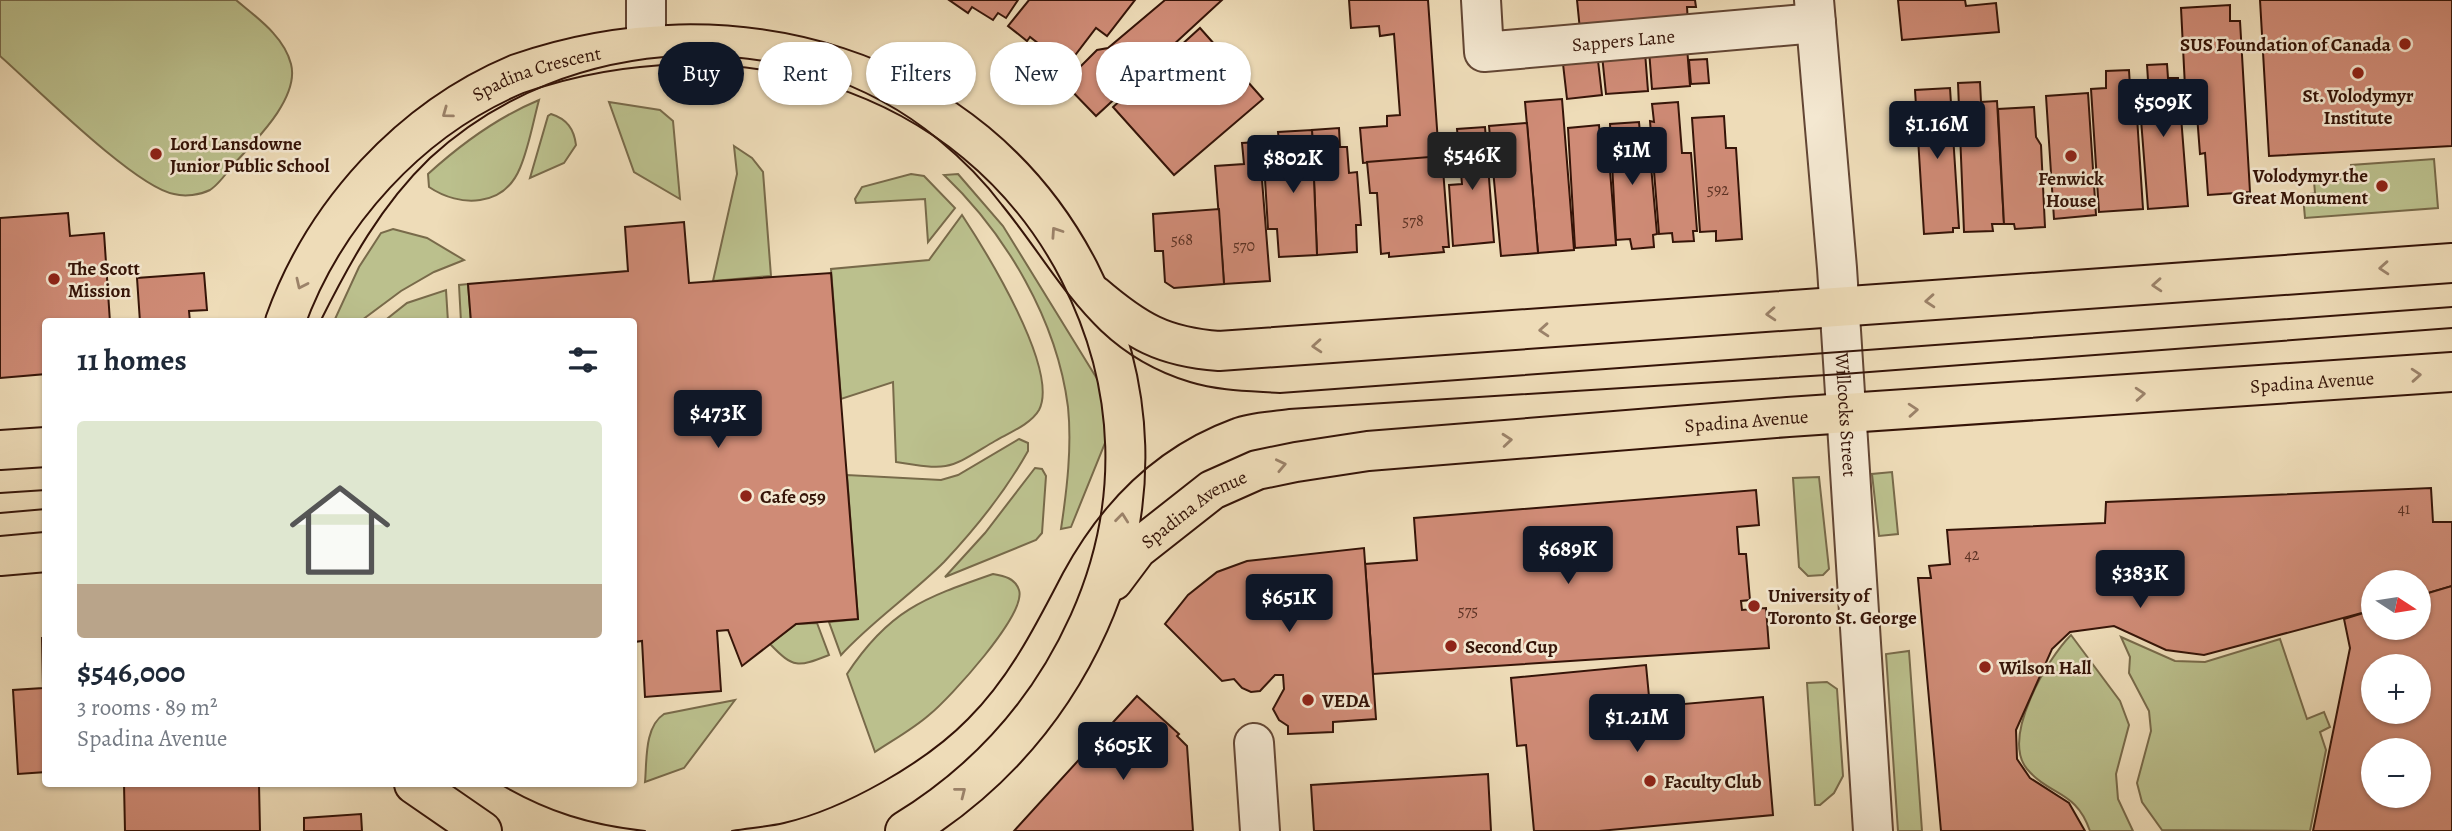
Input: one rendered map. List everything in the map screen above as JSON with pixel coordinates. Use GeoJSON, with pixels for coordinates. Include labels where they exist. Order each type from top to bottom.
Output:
{"type":"FeatureCollection","features":[{"type":"Feature","properties":{"kind":"main road","name":"Spadina Crescent"},"geometry":{"type":"LineString","coordinates":[[287,318],[311,264],[339,219],[371,178],[409,141],[451,109],[496,83],[544,62],[594,47],[646,38],[708,36],[794,47],[842,61],[887,81],[930,106],[970,135],[1031,197],[1067,247],[1090,292],[1110,341],[1121,384],[1128,450],[1120,531],[1097,607]]}},
{"type":"Feature","properties":{"kind":"main road"},"geometry":{"type":"LineString","coordinates":[[1090,292],[1132,327],[1160,340],[1194,350],[1219,351],[2452,263]]}},
{"type":"Feature","properties":{"kind":"main road","name":"Spadina Avenue"},"geometry":{"type":"LineString","coordinates":[[1097,607],[1137,549],[1160,528],[1212,491],[1257,470],[1368,451],[1845,414],[2452,372]]}},
{"type":"Feature","properties":{"kind":"main road"},"geometry":{"type":"LineString","coordinates":[[0,450],[42,447]]}},
{"type":"Feature","properties":{"kind":"main road"},"geometry":{"type":"LineString","coordinates":[[0,556],[42,552]]}},
{"type":"Feature","properties":{"kind":"main road"},"geometry":{"type":"LineString","coordinates":[[905,831],[981,777],[1017,740],[1049,699],[1075,654],[1097,607]]}},
{"type":"Feature","properties":{"kind":"main road"},"geometry":{"type":"LineString","coordinates":[[418,787],[482,831]]}},
{"type":"Feature","properties":{"kind":"street"},"geometry":{"type":"LineString","coordinates":[[646,0],[646,38]]}},
{"type":"Feature","properties":{"kind":"street","name":"Sappers Lane"},"geometry":{"type":"LineString","coordinates":[[1481,0],[1484,52],[1815,12]]}},
{"type":"Feature","properties":{"kind":"street","name":"Willcocks Street"},"geometry":{"type":"LineString","coordinates":[[1815,12],[1839,308],[1873,831]]}},
{"type":"Feature","properties":{"kind":"street"},"geometry":{"type":"LineString","coordinates":[[1254,743],[1260,831]]}},
{"type":"Feature","properties":{"kind":"green space"},"geometry":{"type":"Polygon","coordinates":[[[0,0],[236,0],[268,28],[282,45],[291,64],[289,91],[273,119],[216,185],[197,194],[174,194],[157,188],[111,156],[0,56],[0,0]]]}},
{"type":"Feature","properties":{"kind":"green space"},"geometry":{"type":"Polygon","coordinates":[[[539,100],[520,168],[513,181],[503,190],[492,197],[467,200],[441,194],[429,187],[428,174],[453,152],[480,132],[539,100]]]}},
{"type":"Feature","properties":{"kind":"green space"},"geometry":{"type":"Polygon","coordinates":[[[609,102],[660,110],[673,121],[680,199],[634,172],[609,102]]]}},
{"type":"Feature","properties":{"kind":"green space"},"geometry":{"type":"Polygon","coordinates":[[[551,114],[569,125],[576,145],[564,163],[530,178],[548,116],[551,114]]]}},
{"type":"Feature","properties":{"kind":"green space"},"geometry":{"type":"Polygon","coordinates":[[[734,146],[752,158],[763,172],[771,276],[713,281],[737,174],[734,146]]]}},
{"type":"Feature","properties":{"kind":"green space"},"geometry":{"type":"Polygon","coordinates":[[[2434,159],[2438,208],[2305,218],[2303,195],[2315,193],[2314,181],[2351,178],[2351,165],[2434,159]]]}},
{"type":"Feature","properties":{"kind":"green space"},"geometry":{"type":"Polygon","coordinates":[[[911,174],[924,176],[955,208],[928,242],[925,199],[856,203],[855,199],[862,187],[911,174]]]}},
{"type":"Feature","properties":{"kind":"green space"},"geometry":{"type":"Polygon","coordinates":[[[958,174],[1003,226],[1104,390],[1109,433],[1071,527],[1061,529],[1068,468],[1069,422],[1062,374],[1053,342],[1025,280],[1008,251],[967,198],[944,175],[958,174]]]}},
{"type":"Feature","properties":{"kind":"green space"},"geometry":{"type":"Polygon","coordinates":[[[962,215],[1002,282],[1030,340],[1043,392],[1039,410],[1019,428],[958,462],[940,467],[896,462],[893,382],[841,399],[831,269],[929,260],[962,215]]]}},
{"type":"Feature","properties":{"kind":"green space"},"geometry":{"type":"Polygon","coordinates":[[[393,229],[427,238],[464,260],[434,272],[401,291],[365,318],[335,318],[359,267],[381,233],[393,229]]]}},
{"type":"Feature","properties":{"kind":"green space"},"geometry":{"type":"Polygon","coordinates":[[[468,284],[471,318],[461,318],[459,285],[468,284]]]}},
{"type":"Feature","properties":{"kind":"green space"},"geometry":{"type":"Polygon","coordinates":[[[446,290],[448,318],[388,318],[407,303],[446,290]]]}},
{"type":"Feature","properties":{"kind":"green space"},"geometry":{"type":"Polygon","coordinates":[[[1019,439],[1028,443],[1028,451],[979,523],[944,562],[841,655],[829,622],[858,619],[847,475],[941,480],[958,475],[1019,439]]]}},
{"type":"Feature","properties":{"kind":"green space"},"geometry":{"type":"Polygon","coordinates":[[[1035,468],[1042,469],[1046,476],[1042,533],[1036,540],[945,577],[985,533],[1035,468]]]}},
{"type":"Feature","properties":{"kind":"green space"},"geometry":{"type":"Polygon","coordinates":[[[1892,472],[1898,534],[1879,536],[1872,474],[1892,472]]]}},
{"type":"Feature","properties":{"kind":"green space"},"geometry":{"type":"Polygon","coordinates":[[[1819,477],[1829,569],[1823,575],[1808,576],[1799,567],[1793,478],[1819,477]]]}},
{"type":"Feature","properties":{"kind":"green space"},"geometry":{"type":"Polygon","coordinates":[[[993,574],[1012,580],[1019,590],[1018,602],[999,636],[985,656],[939,706],[875,752],[847,674],[878,635],[910,609],[928,599],[993,574]]]}},
{"type":"Feature","properties":{"kind":"green space"},"geometry":{"type":"Polygon","coordinates":[[[817,623],[829,655],[810,662],[791,662],[770,644],[796,624],[817,623]]]}},
{"type":"Feature","properties":{"kind":"green space"},"geometry":{"type":"Polygon","coordinates":[[[2071,635],[2120,701],[2129,725],[2116,774],[2118,799],[2133,831],[2090,831],[2078,808],[2036,778],[2027,769],[2020,755],[2023,719],[2030,699],[2050,662],[2071,635]]]}},
{"type":"Feature","properties":{"kind":"green space"},"geometry":{"type":"Polygon","coordinates":[[[2121,637],[2175,661],[2205,662],[2280,639],[2307,719],[2324,712],[2330,727],[2320,732],[2326,750],[2310,831],[2162,830],[2142,802],[2137,783],[2151,731],[2149,711],[2129,673],[2130,657],[2121,637]]]}},
{"type":"Feature","properties":{"kind":"green space"},"geometry":{"type":"Polygon","coordinates":[[[1909,651],[1922,831],[1898,831],[1886,654],[1909,651]]]}},
{"type":"Feature","properties":{"kind":"green space"},"geometry":{"type":"Polygon","coordinates":[[[1827,682],[1837,689],[1843,776],[1834,793],[1820,805],[1815,805],[1807,683],[1827,682]]]}},
{"type":"Feature","properties":{"kind":"green space"},"geometry":{"type":"Polygon","coordinates":[[[735,700],[684,768],[645,782],[650,736],[653,727],[664,714],[735,700]]]}},
{"type":"Feature","properties":{"kind":"building"},"geometry":{"type":"Polygon","coordinates":[[[949,0],[1018,0],[1006,18],[998,13],[993,20],[972,7],[968,13],[949,0]]]}},
{"type":"Feature","properties":{"kind":"building"},"geometry":{"type":"Polygon","coordinates":[[[1029,0],[1135,0],[1107,36],[1096,28],[1082,46],[1082,42],[1036,42],[1030,37],[1027,41],[1008,26],[1029,0]]]}},
{"type":"Feature","properties":{"kind":"building"},"geometry":{"type":"Polygon","coordinates":[[[1165,0],[1222,0],[1176,42],[1115,42],[1165,0]]]}},
{"type":"Feature","properties":{"kind":"building"},"geometry":{"type":"Polygon","coordinates":[[[1349,0],[1428,0],[1439,157],[1363,163],[1360,128],[1387,126],[1387,116],[1400,115],[1394,34],[1380,36],[1379,26],[1351,28],[1349,0]]]}},
{"type":"Feature","properties":{"kind":"building"},"geometry":{"type":"Polygon","coordinates":[[[1577,0],[1695,0],[1696,7],[1687,7],[1688,23],[1580,30],[1577,0]]]}},
{"type":"Feature","properties":{"kind":"building"},"geometry":{"type":"Polygon","coordinates":[[[1898,0],[1965,0],[1966,6],[1996,3],[1999,32],[1902,40],[1898,0]]]}},
{"type":"Feature","properties":{"kind":"building","name":"St. Volodymyr Institute"},"geometry":{"type":"Polygon","coordinates":[[[2260,0],[2452,0],[2452,146],[2269,156],[2260,0]]]}},
{"type":"Feature","properties":{"kind":"building"},"geometry":{"type":"Polygon","coordinates":[[[2230,5],[2230,21],[2240,21],[2250,192],[2208,195],[2205,153],[2200,154],[2197,115],[2192,115],[2190,87],[2185,87],[2181,8],[2230,5]]]}},
{"type":"Feature","properties":{"kind":"building"},"geometry":{"type":"Polygon","coordinates":[[[1200,28],[1212,42],[1185,42],[1200,28]]]}},
{"type":"Feature","properties":{"kind":"building"},"geometry":{"type":"Polygon","coordinates":[[[1687,47],[1690,86],[1652,89],[1649,50],[1687,47]]]}},
{"type":"Feature","properties":{"kind":"building"},"geometry":{"type":"Polygon","coordinates":[[[1096,51],[1096,105],[1108,105],[1096,116],[1082,102],[1082,65],[1096,51]]]}},
{"type":"Feature","properties":{"kind":"building"},"geometry":{"type":"Polygon","coordinates":[[[1597,52],[1602,95],[1567,99],[1562,55],[1597,52]]]}},
{"type":"Feature","properties":{"kind":"building"},"geometry":{"type":"Polygon","coordinates":[[[1645,52],[1648,91],[1606,94],[1602,55],[1645,52]]]}},
{"type":"Feature","properties":{"kind":"building"},"geometry":{"type":"Polygon","coordinates":[[[1707,59],[1709,83],[1691,84],[1689,60],[1707,59]]]}},
{"type":"Feature","properties":{"kind":"building"},"geometry":{"type":"Polygon","coordinates":[[[2167,64],[2168,78],[2178,78],[2188,206],[2148,209],[2138,81],[2148,80],[2147,65],[2167,64]]]}},
{"type":"Feature","properties":{"kind":"building"},"geometry":{"type":"Polygon","coordinates":[[[2129,70],[2130,87],[2135,86],[2143,209],[2099,212],[2091,89],[2106,88],[2106,71],[2129,70]]]}},
{"type":"Feature","properties":{"kind":"building"},"geometry":{"type":"Polygon","coordinates":[[[1980,82],[1981,102],[1997,101],[2004,224],[1992,224],[1993,231],[1964,232],[1958,83],[1980,82]]]}},
{"type":"Feature","properties":{"kind":"building"},"geometry":{"type":"Polygon","coordinates":[[[1251,85],[1263,99],[1174,175],[1113,107],[1251,105],[1251,85]]]}},
{"type":"Feature","properties":{"kind":"building"},"geometry":{"type":"Polygon","coordinates":[[[1950,88],[1959,228],[1953,228],[1953,232],[1924,234],[1915,90],[1950,88]]]}},
{"type":"Feature","properties":{"kind":"building","name":"Fenwick House"},"geometry":{"type":"Polygon","coordinates":[[[2088,93],[2096,215],[2054,219],[2046,96],[2088,93]]]}},
{"type":"Feature","properties":{"kind":"building"},"geometry":{"type":"Polygon","coordinates":[[[1562,99],[1574,250],[1538,253],[1525,102],[1562,99]]]}},
{"type":"Feature","properties":{"kind":"building"},"geometry":{"type":"Polygon","coordinates":[[[1678,102],[1682,153],[1691,153],[1697,231],[1693,231],[1694,241],[1673,242],[1672,233],[1659,234],[1650,121],[1654,122],[1652,104],[1678,102]]]}},
{"type":"Feature","properties":{"kind":"building"},"geometry":{"type":"Polygon","coordinates":[[[2034,107],[2036,137],[2041,145],[2045,227],[2015,229],[2014,224],[2004,224],[1998,109],[2034,107]]]}},
{"type":"Feature","properties":{"kind":"building"},"geometry":{"type":"Polygon","coordinates":[[[1724,116],[1726,148],[1736,148],[1742,239],[1716,241],[1716,231],[1700,232],[1692,118],[1724,116]]]}},
{"type":"Feature","properties":{"kind":"building"},"geometry":{"type":"Polygon","coordinates":[[[1639,122],[1642,155],[1650,154],[1657,234],[1653,235],[1654,247],[1632,249],[1630,239],[1616,240],[1610,124],[1639,122]]]}},
{"type":"Feature","properties":{"kind":"building"},"geometry":{"type":"Polygon","coordinates":[[[1527,123],[1538,253],[1501,256],[1489,126],[1527,123]]]}},
{"type":"Feature","properties":{"kind":"building"},"geometry":{"type":"Polygon","coordinates":[[[1599,125],[1602,158],[1609,158],[1616,245],[1575,248],[1568,128],[1599,125]]]}},
{"type":"Feature","properties":{"kind":"building"},"geometry":{"type":"Polygon","coordinates":[[[1485,127],[1494,242],[1453,246],[1449,185],[1462,184],[1457,129],[1485,127]]]}},
{"type":"Feature","properties":{"kind":"building"},"geometry":{"type":"Polygon","coordinates":[[[1339,128],[1340,147],[1347,147],[1349,173],[1357,172],[1361,225],[1356,225],[1357,252],[1317,255],[1312,130],[1339,128]]]}},
{"type":"Feature","properties":{"kind":"building"},"geometry":{"type":"Polygon","coordinates":[[[1312,130],[1317,255],[1279,257],[1277,229],[1268,229],[1265,179],[1274,178],[1272,150],[1280,150],[1278,132],[1312,130]]]}},
{"type":"Feature","properties":{"kind":"building"},"geometry":{"type":"Polygon","coordinates":[[[1259,142],[1270,281],[1224,284],[1215,166],[1244,164],[1242,143],[1259,142]]]}},
{"type":"Feature","properties":{"kind":"building"},"geometry":{"type":"Polygon","coordinates":[[[1442,156],[1449,247],[1443,247],[1444,252],[1389,257],[1389,253],[1381,254],[1377,193],[1370,193],[1367,162],[1442,156]]]}},
{"type":"Feature","properties":{"kind":"building"},"geometry":{"type":"Polygon","coordinates":[[[1219,209],[1224,284],[1174,288],[1165,282],[1163,251],[1155,251],[1153,214],[1219,209]]]}},
{"type":"Feature","properties":{"kind":"building","name":"The Scott Mission"},"geometry":{"type":"Polygon","coordinates":[[[68,213],[70,236],[104,233],[110,318],[42,318],[42,374],[0,378],[0,218],[68,213]]]}},
{"type":"Feature","properties":{"kind":"building"},"geometry":{"type":"Polygon","coordinates":[[[684,222],[689,283],[831,273],[858,619],[796,624],[742,666],[728,630],[717,631],[721,691],[645,697],[642,641],[637,642],[637,318],[471,318],[468,284],[628,271],[625,227],[684,222]]]}},
{"type":"Feature","properties":{"kind":"building"},"geometry":{"type":"Polygon","coordinates":[[[204,273],[207,310],[189,311],[190,318],[140,318],[137,278],[204,273]]]}},
{"type":"Feature","properties":{"kind":"building","name":"Wilson Hall"},"geometry":{"type":"Polygon","coordinates":[[[2431,488],[2433,522],[2452,522],[2452,586],[2431,592],[2431,570],[2361,570],[2361,613],[2204,655],[2166,650],[2114,626],[2070,632],[2052,649],[2016,730],[2017,759],[2030,778],[2069,803],[2085,831],[1941,831],[1918,578],[1931,578],[1929,566],[1950,564],[1947,530],[2105,523],[2106,502],[2431,488]]]}},
{"type":"Feature","properties":{"kind":"building"},"geometry":{"type":"Polygon","coordinates":[[[1756,490],[1759,525],[1737,527],[1739,554],[1746,554],[1750,600],[1741,601],[1742,610],[1766,608],[1769,648],[1373,674],[1365,564],[1417,560],[1414,518],[1756,490]]]}},
{"type":"Feature","properties":{"kind":"building"},"geometry":{"type":"Polygon","coordinates":[[[1364,548],[1376,719],[1333,722],[1333,732],[1288,734],[1288,726],[1279,720],[1273,709],[1284,689],[1283,675],[1275,675],[1260,691],[1251,692],[1242,688],[1234,679],[1222,681],[1165,624],[1188,595],[1217,572],[1247,561],[1364,548]]]}},
{"type":"Feature","properties":{"kind":"building"},"geometry":{"type":"Polygon","coordinates":[[[2452,586],[2452,831],[2313,831],[2350,648],[2344,619],[2361,614],[2361,640],[2431,640],[2431,592],[2452,586]]]}},
{"type":"Feature","properties":{"kind":"building","name":"Faculty Club"},"geometry":{"type":"Polygon","coordinates":[[[1646,665],[1650,707],[1763,697],[1773,815],[1599,831],[1534,831],[1526,745],[1517,746],[1511,678],[1646,665]]]}},
{"type":"Feature","properties":{"kind":"building"},"geometry":{"type":"Polygon","coordinates":[[[42,688],[42,772],[18,774],[13,690],[42,688]]]}},
{"type":"Feature","properties":{"kind":"building"},"geometry":{"type":"Polygon","coordinates":[[[1137,696],[1179,734],[1177,736],[1187,746],[1193,831],[1014,831],[1137,696]]]}},
{"type":"Feature","properties":{"kind":"building"},"geometry":{"type":"Polygon","coordinates":[[[1488,774],[1491,831],[1314,831],[1311,785],[1488,774]]]}},
{"type":"Feature","properties":{"kind":"building"},"geometry":{"type":"Polygon","coordinates":[[[124,787],[259,787],[260,831],[125,831],[124,787]]]}},
{"type":"Feature","properties":{"kind":"building"},"geometry":{"type":"Polygon","coordinates":[[[361,814],[362,831],[304,831],[304,818],[361,814]]]}},
{"type":"Feature","properties":{"kind":"tram line"},"geometry":{"type":"LineString","coordinates":[[322,318],[355,256],[396,195],[430,158],[485,116],[547,85],[613,65],[682,56],[750,59],[818,74],[881,101],[939,140],[972,171],[995,196],[1081,310],[1103,332],[1127,352],[1156,369],[1190,382],[1224,389],[1280,393],[2452,307]]}},
{"type":"Feature","properties":{"kind":"tram line"},"geometry":{"type":"LineString","coordinates":[[732,831],[784,823],[832,807],[907,768],[950,736],[997,686],[1032,631],[1078,547],[1113,501],[1133,480],[1179,445],[1204,431],[1239,417],[1289,409],[1843,374],[2452,328]]}},
{"type":"Feature","properties":{"kind":"tram line"},"geometry":{"type":"LineString","coordinates":[[0,493],[42,490]]}},
{"type":"Feature","properties":{"kind":"tram line"},"geometry":{"type":"LineString","coordinates":[[0,513],[42,509]]}},
{"type":"Feature","properties":{"kind":"tram line"},"geometry":{"type":"LineString","coordinates":[[506,787],[570,816],[645,831]]}},
{"type":"Feature","properties":{"kind":"place","name":"SUS Foundation of Canada"},"geometry":{"type":"Point","coordinates":[2405,44]}},
{"type":"Feature","properties":{"kind":"place","name":"St. Volodymyr Institute"},"geometry":{"type":"Point","coordinates":[2358,73]}},
{"type":"Feature","properties":{"kind":"place","name":"Lord Lansdowne Junior Public School"},"geometry":{"type":"Point","coordinates":[156,154]}},
{"type":"Feature","properties":{"kind":"place","name":"Fenwick House"},"geometry":{"type":"Point","coordinates":[2071,156]}},
{"type":"Feature","properties":{"kind":"place","name":"Volodymyr the Great Monument"},"geometry":{"type":"Point","coordinates":[2382,186]}},
{"type":"Feature","properties":{"kind":"place","name":"The Scott Mission"},"geometry":{"type":"Point","coordinates":[54,279]}},
{"type":"Feature","properties":{"kind":"place","name":"Cafe 059"},"geometry":{"type":"Point","coordinates":[746,496]}},
{"type":"Feature","properties":{"kind":"place","name":"University of Toronto St. George"},"geometry":{"type":"Point","coordinates":[1754,606]}},
{"type":"Feature","properties":{"kind":"place","name":"Second Cup"},"geometry":{"type":"Point","coordinates":[1451,646]}},
{"type":"Feature","properties":{"kind":"place","name":"Wilson Hall"},"geometry":{"type":"Point","coordinates":[1985,667]}},
{"type":"Feature","properties":{"kind":"place","name":"VEDA"},"geometry":{"type":"Point","coordinates":[1308,700]}},
{"type":"Feature","properties":{"kind":"place","name":"Faculty Club"},"geometry":{"type":"Point","coordinates":[1650,781]}}]}
